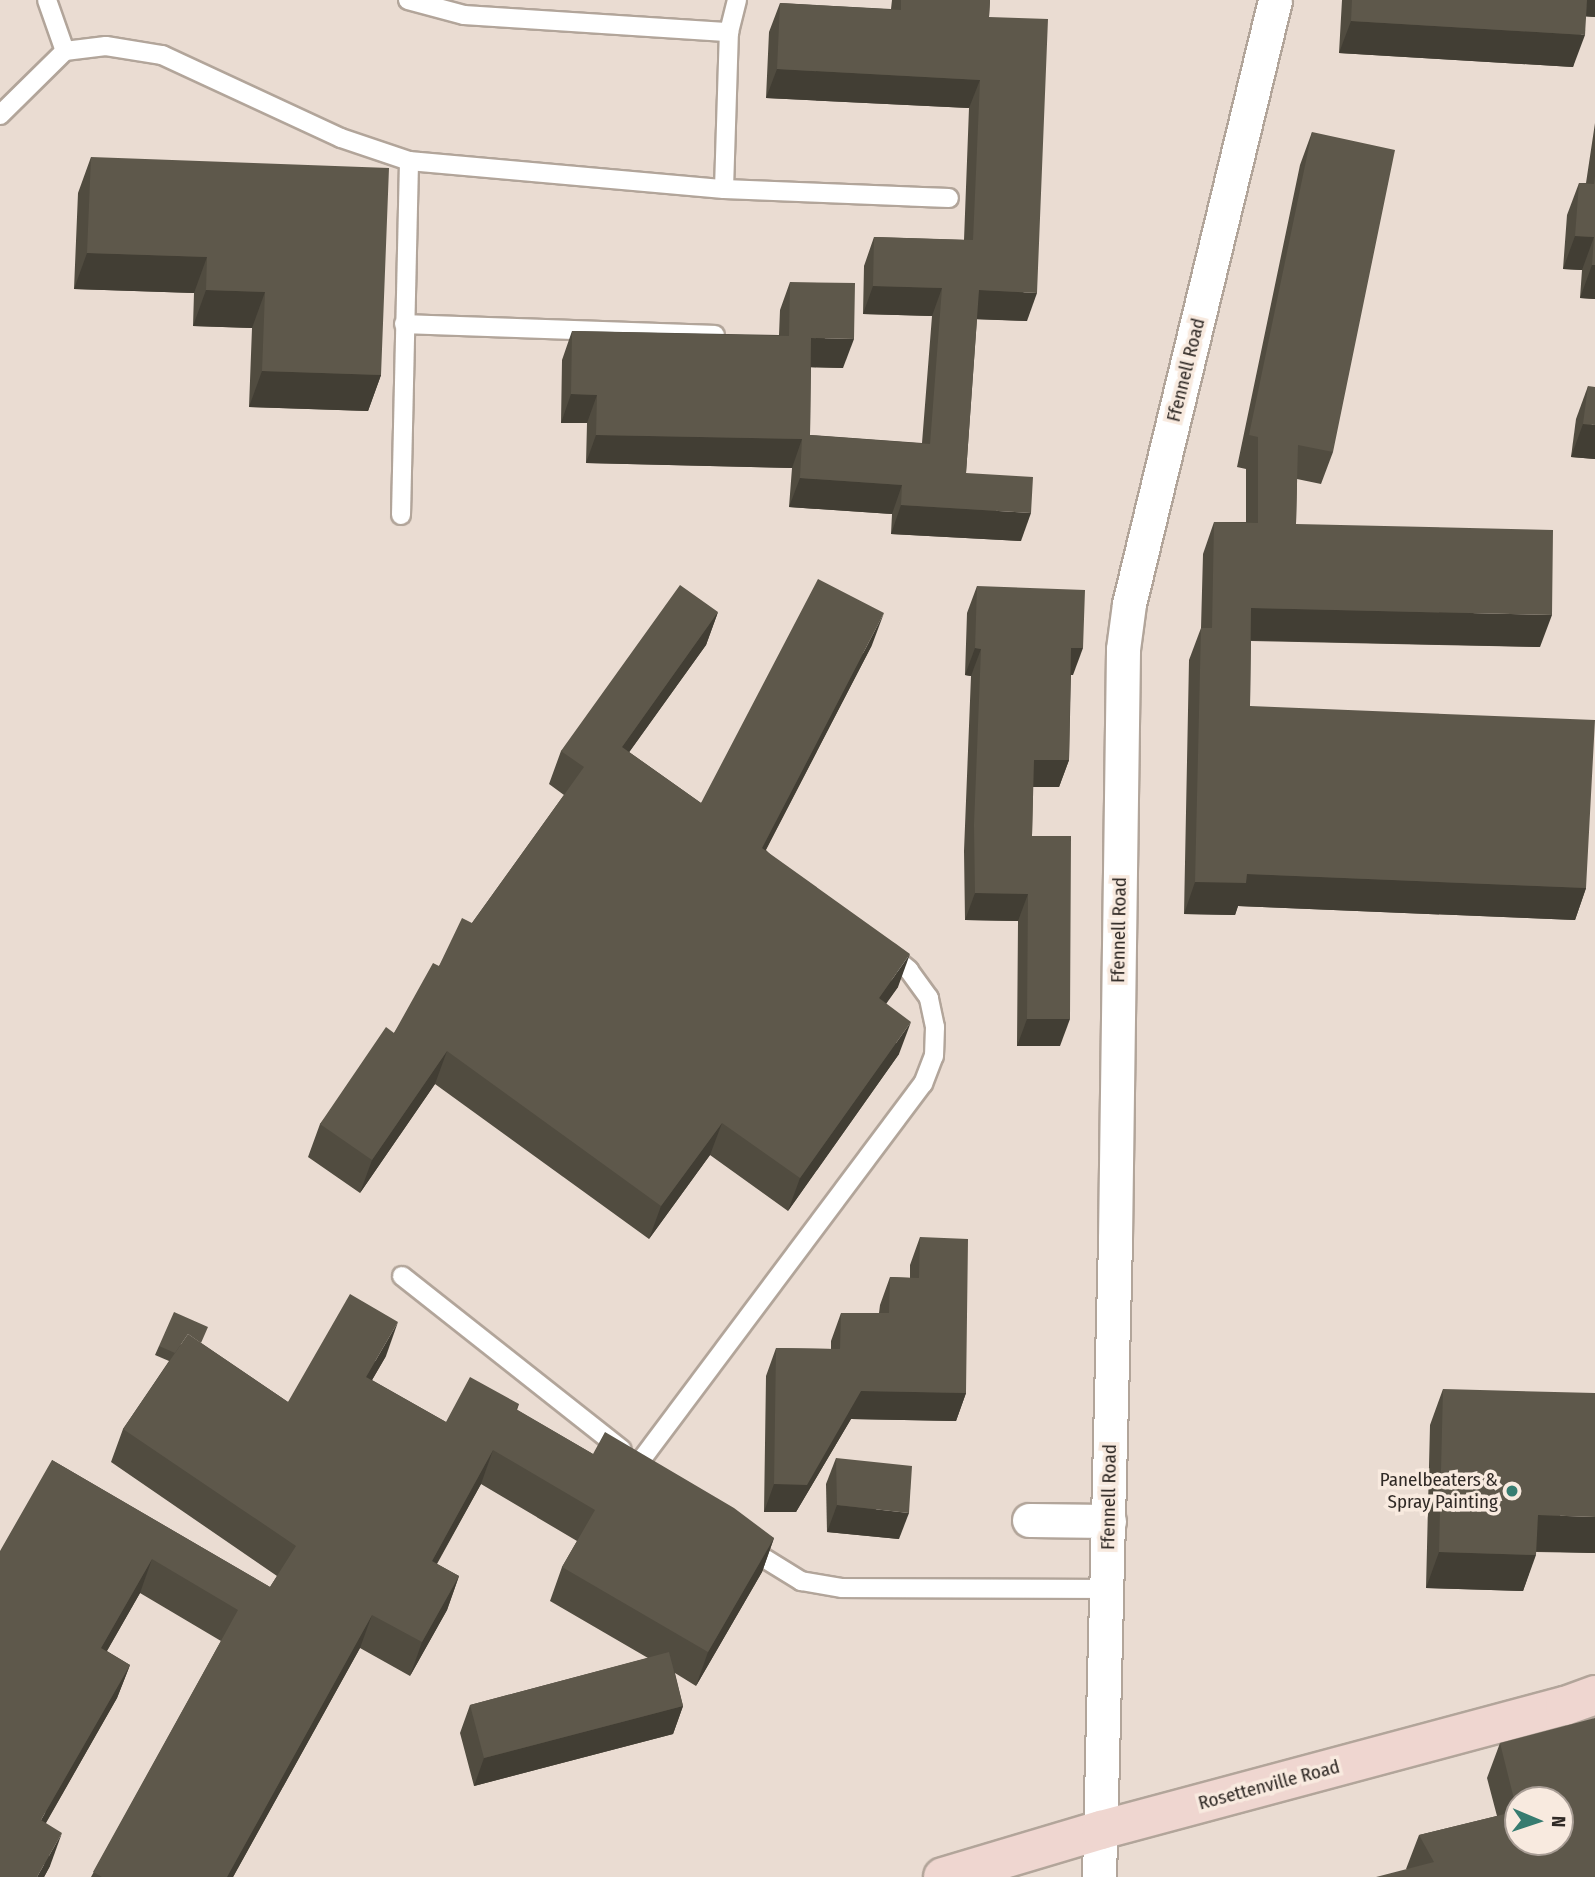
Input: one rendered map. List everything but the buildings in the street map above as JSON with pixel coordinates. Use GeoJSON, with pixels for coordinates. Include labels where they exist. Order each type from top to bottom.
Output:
{"type":"FeatureCollection","features":[{"type":"Feature","properties":{"kind":"main road","name":"Rosettenville Road"},"geometry":{"type":"LineString","coordinates":[[943,1877],[1101,1830],[1565,1706],[1595,1695]]}},
{"type":"Feature","properties":{"kind":"street","name":"Ffennell Road"},"geometry":{"type":"LineString","coordinates":[[1099,1877],[1109,1521],[1123,649],[1132,591],[1275,0]]}},
{"type":"Feature","properties":{"kind":"street"},"geometry":{"type":"LineString","coordinates":[[1029,1520],[1109,1521]]}},
{"type":"Feature","properties":{"kind":"lane"},"geometry":{"type":"LineString","coordinates":[[47,0],[65,51]]}},
{"type":"Feature","properties":{"kind":"lane"},"geometry":{"type":"LineString","coordinates":[[408,0],[464,15],[729,32]]}},
{"type":"Feature","properties":{"kind":"lane"},"geometry":{"type":"LineString","coordinates":[[724,189],[729,32],[737,0]]}},
{"type":"Feature","properties":{"kind":"lane"},"geometry":{"type":"LineString","coordinates":[[0,115],[65,51],[106,46],[162,55],[341,138],[409,161],[724,189],[948,198]]}},
{"type":"Feature","properties":{"kind":"lane"},"geometry":{"type":"LineString","coordinates":[[401,515],[409,161]]}},
{"type":"Feature","properties":{"kind":"lane"},"geometry":{"type":"LineString","coordinates":[[404,324],[730,335]]}},
{"type":"Feature","properties":{"kind":"lane"},"geometry":{"type":"LineString","coordinates":[[402,1276],[644,1467],[923,1084],[934,1056],[935,1027],[929,998],[909,970],[878,944]]}},
{"type":"Feature","properties":{"kind":"lane"},"geometry":{"type":"LineString","coordinates":[[731,1535],[762,1559],[801,1581],[842,1588],[1107,1589]]}},
{"type":"Feature","properties":{"kind":"place","name":"Panelbeaters & Spray Painting"},"geometry":{"type":"Point","coordinates":[1512,1491]}}]}
